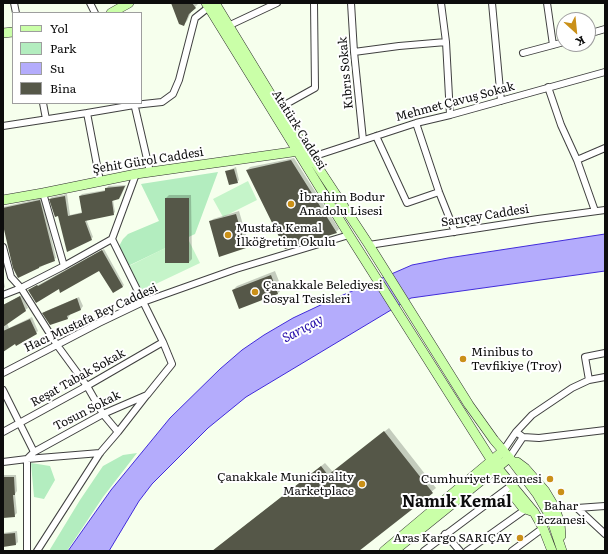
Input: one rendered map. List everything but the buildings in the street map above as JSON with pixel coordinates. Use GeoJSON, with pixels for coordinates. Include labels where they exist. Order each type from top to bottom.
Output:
{"type":"FeatureCollection","features":[{"type":"Feature","properties":{"kind":"main road"},"geometry":{"type":"LineString","coordinates":[[119,6],[129,3]]}},
{"type":"Feature","properties":{"kind":"main road","name":"Atatürk Caddesi"},"geometry":{"type":"LineString","coordinates":[[210,4],[228,26],[279,108],[312,156],[478,420],[503,450]]}},
{"type":"Feature","properties":{"kind":"main road","name":"Atatürk Caddesi"},"geometry":{"type":"LineString","coordinates":[[210,4],[349,235],[495,464],[527,511]]}},
{"type":"Feature","properties":{"kind":"main road","name":"Şehit Gürol Caddesi"},"geometry":{"type":"LineString","coordinates":[[3,200],[136,174],[299,151]]}},
{"type":"Feature","properties":{"kind":"main road"},"geometry":{"type":"LineString","coordinates":[[384,551],[398,548],[495,464],[503,450],[511,459],[525,468],[545,491],[554,506],[560,523],[562,550]]}},
{"type":"Feature","properties":{"kind":"main road"},"geometry":{"type":"LineString","coordinates":[[495,464],[511,459]]}},
{"type":"Feature","properties":{"kind":"main road"},"geometry":{"type":"LineString","coordinates":[[505,477],[508,488],[523,508],[543,528],[552,551]]}},
{"type":"Feature","properties":{"kind":"street"},"geometry":{"type":"LineString","coordinates":[[90,3],[94,12]]}},
{"type":"Feature","properties":{"kind":"street"},"geometry":{"type":"LineString","coordinates":[[228,26],[277,3]]}},
{"type":"Feature","properties":{"kind":"street"},"geometry":{"type":"LineString","coordinates":[[279,108],[315,88],[314,3]]}},
{"type":"Feature","properties":{"kind":"street","name":"Kıbrıs Sokak"},"geometry":{"type":"LineString","coordinates":[[351,3],[354,52],[363,140]]}},
{"type":"Feature","properties":{"kind":"street"},"geometry":{"type":"LineString","coordinates":[[441,3],[446,42],[450,115]]}},
{"type":"Feature","properties":{"kind":"street"},"geometry":{"type":"LineString","coordinates":[[492,3],[501,101]]}},
{"type":"Feature","properties":{"kind":"street"},"geometry":{"type":"LineString","coordinates":[[547,3],[553,45]]}},
{"type":"Feature","properties":{"kind":"street"},"geometry":{"type":"LineString","coordinates":[[142,103],[162,102],[173,94],[179,80],[195,18],[210,4]]}},
{"type":"Feature","properties":{"kind":"street"},"geometry":{"type":"LineString","coordinates":[[354,52],[446,42]]}},
{"type":"Feature","properties":{"kind":"street"},"geometry":{"type":"LineString","coordinates":[[523,53],[556,44]]}},
{"type":"Feature","properties":{"kind":"street","name":"Mehmet Çavuş Sokak"},"geometry":{"type":"LineString","coordinates":[[312,156],[416,122],[450,115],[605,72]]}},
{"type":"Feature","properties":{"kind":"street"},"geometry":{"type":"LineString","coordinates":[[548,87],[577,160],[595,211]]}},
{"type":"Feature","properties":{"kind":"street"},"geometry":{"type":"LineString","coordinates":[[43,104],[46,119]]}},
{"type":"Feature","properties":{"kind":"street"},"geometry":{"type":"LineString","coordinates":[[3,126],[134,104],[150,172]]}},
{"type":"Feature","properties":{"kind":"street"},"geometry":{"type":"LineString","coordinates":[[87,113],[100,181]]}},
{"type":"Feature","properties":{"kind":"street"},"geometry":{"type":"LineString","coordinates":[[416,122],[439,192],[455,232]]}},
{"type":"Feature","properties":{"kind":"street"},"geometry":{"type":"LineString","coordinates":[[376,136],[407,203],[439,192]]}},
{"type":"Feature","properties":{"kind":"street"},"geometry":{"type":"LineString","coordinates":[[577,160],[605,148]]}},
{"type":"Feature","properties":{"kind":"street"},"geometry":{"type":"LineString","coordinates":[[299,151],[312,156]]}},
{"type":"Feature","properties":{"kind":"street"},"geometry":{"type":"LineString","coordinates":[[3,295],[22,288],[112,239],[136,174]]}},
{"type":"Feature","properties":{"kind":"street"},"geometry":{"type":"LineString","coordinates":[[43,193],[64,266]]}},
{"type":"Feature","properties":{"kind":"street","name":"Sarıçay Caddesi"},"geometry":{"type":"LineString","coordinates":[[369,245],[605,210]]}},
{"type":"Feature","properties":{"kind":"street","name":"Hacı Mustafa Bey Caddesi"},"geometry":{"type":"LineString","coordinates":[[3,373],[143,302],[236,269],[349,235]]}},
{"type":"Feature","properties":{"kind":"street"},"geometry":{"type":"LineString","coordinates":[[112,239],[163,342]]}},
{"type":"Feature","properties":{"kind":"street"},"geometry":{"type":"LineString","coordinates":[[3,247],[11,277],[22,288],[56,345],[86,386],[103,414],[118,432]]}},
{"type":"Feature","properties":{"kind":"street","name":"Tosun Sokak"},"geometry":{"type":"LineString","coordinates":[[28,459],[34,452],[103,414],[147,395],[172,364],[163,342]]}},
{"type":"Feature","properties":{"kind":"street","name":"Reşat Tabak Sokak"},"geometry":{"type":"LineString","coordinates":[[3,432],[163,342]]}},
{"type":"Feature","properties":{"kind":"street"},"geometry":{"type":"LineString","coordinates":[[590,380],[585,357],[605,353]]}},
{"type":"Feature","properties":{"kind":"street"},"geometry":{"type":"LineString","coordinates":[[503,450],[516,432],[532,415],[572,388],[590,380],[605,378]]}},
{"type":"Feature","properties":{"kind":"street"},"geometry":{"type":"LineString","coordinates":[[3,390],[21,423],[34,452]]}},
{"type":"Feature","properties":{"kind":"street"},"geometry":{"type":"LineString","coordinates":[[36,551],[100,453],[147,395]]}},
{"type":"Feature","properties":{"kind":"street"},"geometry":{"type":"LineString","coordinates":[[516,432],[523,437],[539,438],[605,430]]}},
{"type":"Feature","properties":{"kind":"street"},"geometry":{"type":"LineString","coordinates":[[511,459],[523,437]]}},
{"type":"Feature","properties":{"kind":"street"},"geometry":{"type":"LineString","coordinates":[[3,462],[100,453]]}},
{"type":"Feature","properties":{"kind":"street"},"geometry":{"type":"LineString","coordinates":[[27,551],[28,459]]}},
{"type":"Feature","properties":{"kind":"street"},"geometry":{"type":"LineString","coordinates":[[424,551],[508,488]]}},
{"type":"Feature","properties":{"kind":"street"},"geometry":{"type":"LineString","coordinates":[[605,506],[577,508],[605,534]]}},
{"type":"Feature","properties":{"kind":"street"},"geometry":{"type":"LineString","coordinates":[[467,551],[527,511]]}},
{"type":"Feature","properties":{"kind":"street"},"geometry":{"type":"LineString","coordinates":[[512,551],[543,528]]}},
{"type":"Feature","properties":{"kind":"street"},"geometry":{"type":"LineString","coordinates":[[445,534],[460,551]]}},
{"type":"Feature","properties":{"kind":"green space"},"geometry":{"type":"Polygon","coordinates":[[[218,172],[195,234],[128,266],[118,248],[123,239],[128,234],[159,221],[141,184],[218,172]]]}},
{"type":"Feature","properties":{"kind":"green space"},"geometry":{"type":"Polygon","coordinates":[[[248,181],[257,200],[223,217],[213,199],[248,181]]]}},
{"type":"Feature","properties":{"kind":"green space"},"geometry":{"type":"Polygon","coordinates":[[[187,237],[200,263],[141,291],[129,266],[187,237]]]}},
{"type":"Feature","properties":{"kind":"green space"},"geometry":{"type":"Polygon","coordinates":[[[137,453],[103,497],[67,551],[49,551],[103,466],[123,455],[137,453]]]}},
{"type":"Feature","properties":{"kind":"green space"},"geometry":{"type":"Polygon","coordinates":[[[31,463],[50,466],[55,480],[44,499],[34,497],[31,463]]]}},
{"type":"Feature","properties":{"kind":"water","name":"Sarıçay"},"geometry":{"type":"Polygon","coordinates":[[[605,234],[605,271],[411,298],[246,397],[208,428],[152,484],[139,501],[109,551],[68,551],[111,490],[170,418],[220,369],[242,350],[264,335],[293,318],[412,265],[448,258],[605,234]]]}},
{"type":"Feature","properties":{"kind":"place","name":"İbrahim Bodur Anadolu Lisesi"},"geometry":{"type":"Point","coordinates":[291,204]}},
{"type":"Feature","properties":{"kind":"place","name":"Mustafa Kemal İlköğretim Okulu"},"geometry":{"type":"Point","coordinates":[228,235]}},
{"type":"Feature","properties":{"kind":"place","name":"Çanakkale Belediyesi Sosyal Tesisleri"},"geometry":{"type":"Point","coordinates":[255,292]}},
{"type":"Feature","properties":{"kind":"place","name":"Minibus to Tevfikiye (Troy)"},"geometry":{"type":"Point","coordinates":[463,359]}},
{"type":"Feature","properties":{"kind":"place","name":"Cumhuriyet Eczanesi"},"geometry":{"type":"Point","coordinates":[550,479]}},
{"type":"Feature","properties":{"kind":"place","name":"Çanakkale Municipality Marketplace"},"geometry":{"type":"Point","coordinates":[362,484]}},
{"type":"Feature","properties":{"kind":"place","name":"Bahar Eczanesi"},"geometry":{"type":"Point","coordinates":[561,492]}},
{"type":"Feature","properties":{"kind":"place","name":"Aras Kargo SARIÇAY"},"geometry":{"type":"Point","coordinates":[520,538]}},
{"type":"Feature","properties":{"kind":"district","name":"Namık Kemal"},"geometry":{"type":"Point","coordinates":[457,502]}}]}
